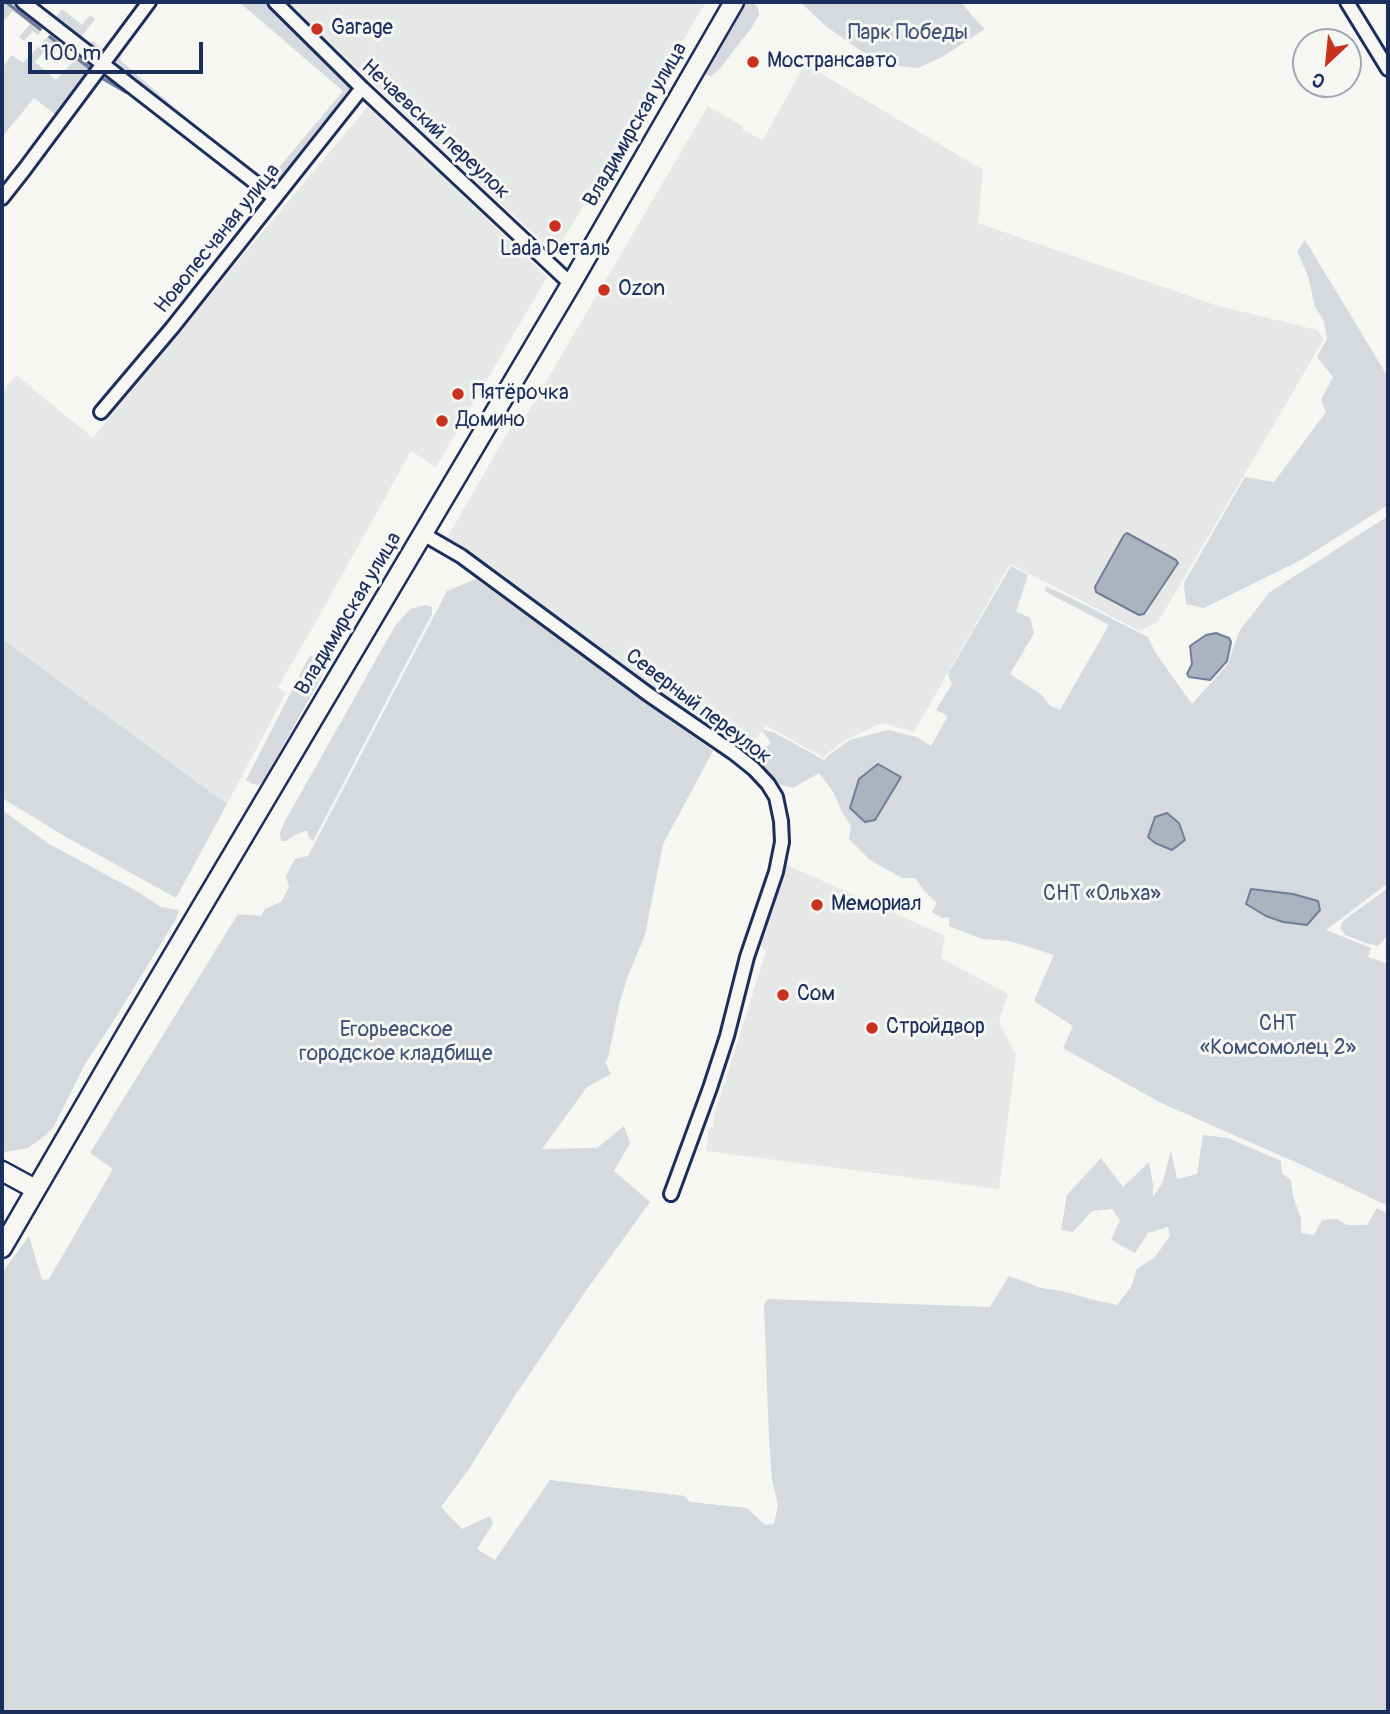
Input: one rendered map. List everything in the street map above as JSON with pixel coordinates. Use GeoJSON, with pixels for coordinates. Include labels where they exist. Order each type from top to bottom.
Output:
{"type":"FeatureCollection","features":[{"type":"Feature","properties":{"kind":"street"},"geometry":{"type":"LineString","coordinates":[[23,2],[275,198]]}},
{"type":"Feature","properties":{"kind":"street"},"geometry":{"type":"LineString","coordinates":[[2,198],[149,2]]}},
{"type":"Feature","properties":{"kind":"street","name":"Нечаевский переулок"},"geometry":{"type":"LineString","coordinates":[[275,2],[362,88],[571,284]]}},
{"type":"Feature","properties":{"kind":"street","name":"Владимирская улица"},"geometry":{"type":"LineString","coordinates":[[2,1248],[571,284],[734,2]]}},
{"type":"Feature","properties":{"kind":"street"},"geometry":{"type":"LineString","coordinates":[[1348,2],[1388,69]]}},
{"type":"Feature","properties":{"kind":"street","name":"Новопесчаная улица"},"geometry":{"type":"LineString","coordinates":[[101,412],[172,328],[362,88]]}},
{"type":"Feature","properties":{"kind":"street","name":"Северный переулок"},"geometry":{"type":"LineString","coordinates":[[424,534],[472,563],[648,694],[734,753],[754,769],[776,797],[782,831],[780,856],[747,957],[727,1036],[671,1194]]}},
{"type":"Feature","properties":{"kind":"street"},"geometry":{"type":"LineString","coordinates":[[2,1171],[35,1189]]}},
{"type":"Feature","properties":{"kind":"shaded area"},"geometry":{"type":"Polygon","coordinates":[[[288,2],[706,2],[555,253],[423,132],[288,2]]]}},
{"type":"Feature","properties":{"kind":"shaded area"},"geometry":{"type":"Polygon","coordinates":[[[805,64],[983,170],[978,223],[1215,305],[1317,330],[1324,339],[1158,622],[1140,631],[1010,564],[914,732],[882,723],[845,740],[823,757],[767,726],[742,753],[446,540],[513,423],[520,426],[708,106],[763,140],[805,64]]]}},
{"type":"Feature","properties":{"kind":"shaded area"},"geometry":{"type":"Polygon","coordinates":[[[369,105],[547,277],[436,467],[411,451],[278,687],[286,693],[227,804],[2,639],[2,392],[16,375],[93,438],[369,105]]]}},
{"type":"Feature","properties":{"kind":"shaded area"},"geometry":{"type":"Polygon","coordinates":[[[1127,533],[1178,563],[1144,614],[1139,615],[1096,592],[1095,587],[1127,533]]]}},
{"type":"Feature","properties":{"kind":"shaded area"},"geometry":{"type":"Polygon","coordinates":[[[1216,633],[1229,638],[1231,642],[1227,661],[1210,680],[1189,677],[1187,674],[1192,664],[1190,646],[1206,635],[1216,633]]]}},
{"type":"Feature","properties":{"kind":"shaded area"},"geometry":{"type":"Polygon","coordinates":[[[878,764],[901,777],[875,820],[865,822],[850,808],[859,779],[878,764]]]}},
{"type":"Feature","properties":{"kind":"shaded area"},"geometry":{"type":"Polygon","coordinates":[[[1167,813],[1179,823],[1185,840],[1172,850],[1148,837],[1155,817],[1167,813]]]}},
{"type":"Feature","properties":{"kind":"shaded area","name":"Стройдвор"},"geometry":{"type":"Polygon","coordinates":[[[787,865],[945,936],[941,958],[1008,994],[999,1023],[1016,1055],[999,1189],[706,1151],[709,1128],[713,1128],[714,1116],[766,952],[759,943],[787,865]]]}},
{"type":"Feature","properties":{"kind":"shaded area"},"geometry":{"type":"Polygon","coordinates":[[[1251,889],[1293,894],[1318,901],[1320,910],[1307,925],[1283,922],[1246,904],[1251,889]]]}},
{"type":"Feature","properties":{"kind":"green space"},"geometry":{"type":"Polygon","coordinates":[[[2,2],[13,2],[44,27],[38,35],[33,31],[24,41],[19,37],[30,24],[13,11],[2,23],[2,2]]]}},
{"type":"Feature","properties":{"kind":"green space"},"geometry":{"type":"Polygon","coordinates":[[[141,2],[101,54],[67,32],[70,28],[56,17],[62,9],[82,25],[90,15],[95,19],[81,37],[89,44],[92,41],[104,50],[141,2]]]}},
{"type":"Feature","properties":{"kind":"green space"},"geometry":{"type":"Polygon","coordinates":[[[153,2],[159,2],[120,53],[121,61],[209,137],[205,140],[116,63],[116,52],[153,2]]]}},
{"type":"Feature","properties":{"kind":"green space"},"geometry":{"type":"Polygon","coordinates":[[[239,2],[266,2],[346,82],[353,95],[273,190],[221,153],[224,150],[266,183],[343,91],[239,2]]]}},
{"type":"Feature","properties":{"kind":"green space"},"geometry":{"type":"Polygon","coordinates":[[[746,2],[753,2],[759,15],[718,71],[711,76],[706,74],[707,69],[746,2]]]}},
{"type":"Feature","properties":{"kind":"green space","name":"Парк Победы"},"geometry":{"type":"Polygon","coordinates":[[[800,2],[961,2],[985,29],[942,57],[918,68],[891,65],[861,51],[827,27],[800,2]]]}},
{"type":"Feature","properties":{"kind":"green space"},"geometry":{"type":"Polygon","coordinates":[[[49,35],[66,51],[63,55],[51,45],[35,62],[56,80],[78,56],[93,68],[57,116],[34,98],[2,137],[2,68],[12,55],[23,63],[49,35]]]}},
{"type":"Feature","properties":{"kind":"green space"},"geometry":{"type":"Polygon","coordinates":[[[1305,240],[1388,377],[1388,505],[1301,560],[1204,608],[1186,604],[1184,583],[1245,477],[1274,482],[1326,412],[1321,400],[1333,377],[1317,357],[1327,339],[1324,321],[1315,307],[1308,276],[1297,251],[1305,240]]]}},
{"type":"Feature","properties":{"kind":"green space"},"geometry":{"type":"Polygon","coordinates":[[[1388,516],[1388,883],[1326,930],[1371,948],[1368,957],[1388,964],[1388,1206],[1159,1102],[1063,1048],[1073,1026],[1034,1001],[1054,955],[1010,941],[982,939],[949,926],[949,917],[942,918],[932,912],[937,903],[915,878],[902,878],[870,860],[849,839],[851,826],[834,793],[819,773],[793,788],[775,783],[750,758],[771,743],[761,729],[775,733],[824,760],[850,740],[888,730],[917,737],[931,746],[948,716],[936,710],[952,684],[948,674],[1011,566],[1028,575],[1016,611],[1030,618],[1034,633],[1010,674],[1042,695],[1050,706],[1060,710],[1109,625],[1046,592],[1045,586],[1148,637],[1155,652],[1192,704],[1227,665],[1240,630],[1270,592],[1388,516]]]}},
{"type":"Feature","properties":{"kind":"green space","name":"Егорьевское городское кладбище"},"geometry":{"type":"Polygon","coordinates":[[[476,579],[713,751],[663,844],[645,935],[627,978],[605,1062],[611,1074],[587,1087],[542,1149],[597,1148],[624,1126],[630,1143],[614,1171],[650,1202],[585,1292],[469,1469],[441,1507],[462,1529],[490,1516],[493,1524],[477,1549],[495,1560],[550,1480],[685,1496],[690,1502],[747,1508],[765,1525],[774,1524],[778,1505],[772,1480],[769,1439],[764,1304],[768,1299],[990,1307],[1009,1276],[1041,1288],[1117,1305],[1131,1287],[1137,1269],[1155,1257],[1170,1236],[1168,1227],[1148,1233],[1135,1253],[1111,1240],[1120,1220],[1112,1209],[1092,1211],[1073,1232],[1061,1230],[1067,1195],[1101,1158],[1123,1187],[1149,1162],[1153,1197],[1163,1182],[1171,1150],[1177,1179],[1197,1174],[1203,1135],[1228,1138],[1281,1161],[1282,1173],[1291,1180],[1293,1197],[1301,1218],[1301,1233],[1314,1235],[1322,1220],[1337,1219],[1347,1225],[1367,1225],[1377,1208],[1388,1214],[1388,1708],[1383,1712],[2,1712],[2,1273],[29,1236],[42,1280],[49,1279],[113,1169],[90,1153],[238,914],[261,916],[265,909],[281,902],[289,887],[286,876],[295,859],[308,856],[447,591],[476,579]]]}},
{"type":"Feature","properties":{"kind":"green space"},"geometry":{"type":"Polygon","coordinates":[[[426,605],[432,607],[432,614],[313,841],[307,831],[304,831],[281,841],[280,833],[284,823],[395,626],[410,609],[426,605]]]}},
{"type":"Feature","properties":{"kind":"green space"},"geometry":{"type":"Polygon","coordinates":[[[2,639],[227,804],[176,898],[2,798],[2,639]]]}},
{"type":"Feature","properties":{"kind":"green space"},"geometry":{"type":"Polygon","coordinates":[[[310,655],[322,661],[323,674],[264,780],[258,785],[252,784],[246,780],[310,655]]]}},
{"type":"Feature","properties":{"kind":"green space"},"geometry":{"type":"Polygon","coordinates":[[[2,810],[49,844],[161,907],[179,910],[176,919],[85,1064],[54,1126],[28,1148],[6,1152],[2,1151],[2,810]]]}},
{"type":"Feature","properties":{"kind":"green space"},"geometry":{"type":"Polygon","coordinates":[[[1388,888],[1388,935],[1378,946],[1345,935],[1340,928],[1343,921],[1388,888]]]}},
{"type":"Feature","properties":{"kind":"waterway"},"geometry":{"type":"LineString","coordinates":[[6,2],[40,29]]}},
{"type":"Feature","properties":{"kind":"waterway"},"geometry":{"type":"LineString","coordinates":[[50,37],[65,49]]}},
{"type":"Feature","properties":{"kind":"waterway"},"geometry":{"type":"LineString","coordinates":[[77,58],[91,69]]}},
{"type":"Feature","properties":{"kind":"waterway"},"geometry":{"type":"LineString","coordinates":[[102,78],[126,92]]}},
{"type":"Feature","properties":{"kind":"place","name":"Garage"},"geometry":{"type":"Point","coordinates":[317,29]}},
{"type":"Feature","properties":{"kind":"place","name":"Мострансавто"},"geometry":{"type":"Point","coordinates":[753,62]}},
{"type":"Feature","properties":{"kind":"place","name":"Lada Dеталь"},"geometry":{"type":"Point","coordinates":[555,226]}},
{"type":"Feature","properties":{"kind":"place","name":"Ozon"},"geometry":{"type":"Point","coordinates":[604,290]}},
{"type":"Feature","properties":{"kind":"place","name":"Пятёрочка"},"geometry":{"type":"Point","coordinates":[458,394]}},
{"type":"Feature","properties":{"kind":"place","name":"Домино"},"geometry":{"type":"Point","coordinates":[442,421]}},
{"type":"Feature","properties":{"kind":"place","name":"Мемориал"},"geometry":{"type":"Point","coordinates":[817,905]}},
{"type":"Feature","properties":{"kind":"place","name":"Сом"},"geometry":{"type":"Point","coordinates":[783,995]}},
{"type":"Feature","properties":{"kind":"place","name":"Стройдвор"},"geometry":{"type":"Point","coordinates":[872,1028]}},
{"type":"Feature","properties":{"kind":"park label","name":"СНТ «Ольха»"},"geometry":{"type":"Point","coordinates":[1102,895]}},
{"type":"Feature","properties":{"kind":"park label","name":"СНТ «Комсомолец 2»"},"geometry":{"type":"Point","coordinates":[1278,1037]}}]}
